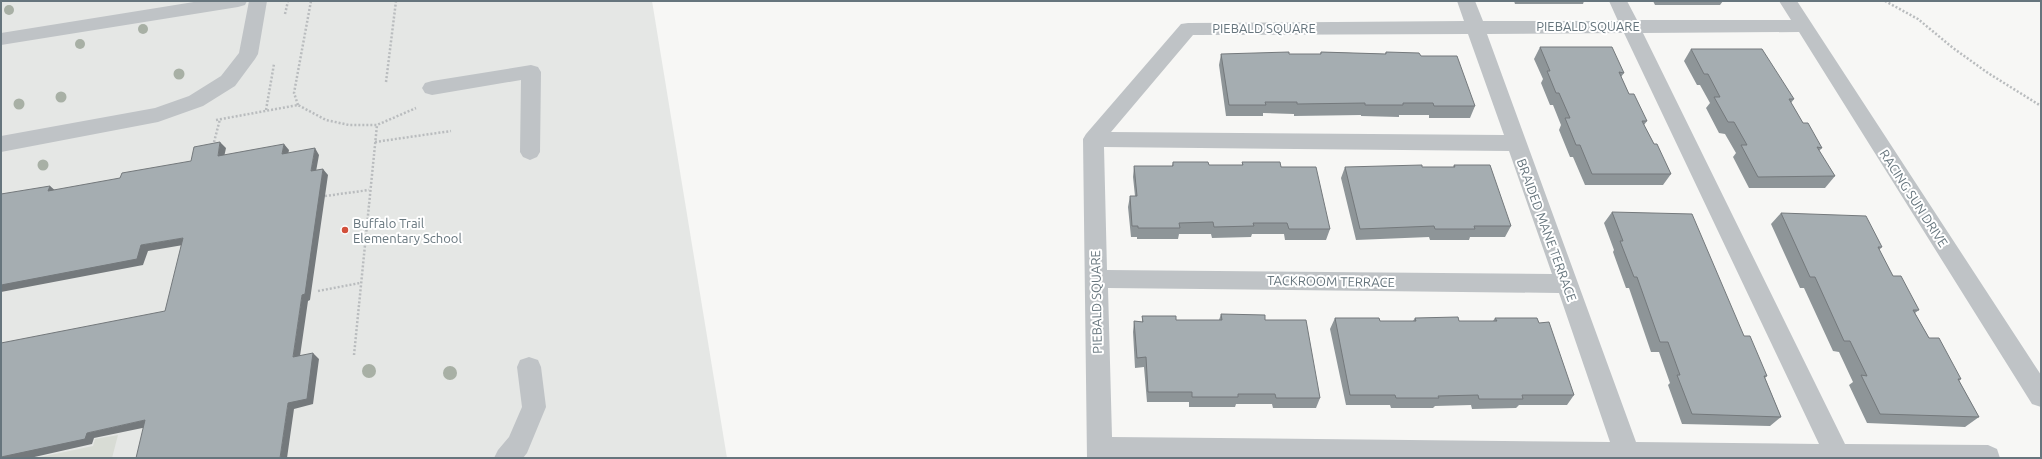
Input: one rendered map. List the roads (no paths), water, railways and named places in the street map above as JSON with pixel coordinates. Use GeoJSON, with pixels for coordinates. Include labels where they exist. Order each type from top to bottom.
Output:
{"type":"FeatureCollection","features":[{"type":"Feature","properties":{"kind":"street"},"geometry":{"type":"LineString","coordinates":[[1,39],[238,1]]}},
{"type":"Feature","properties":{"kind":"street"},"geometry":{"type":"LineString","coordinates":[[1,144],[158,115],[196,101],[228,81],[248,54],[258,1]]}},
{"type":"Feature","properties":{"kind":"street","name":"BRAIDED MANE TERRACE"},"geometry":{"type":"LineString","coordinates":[[1466,1],[1628,456]]}},
{"type":"Feature","properties":{"kind":"street"},"geometry":{"type":"LineString","coordinates":[[1618,1],[1838,456]]}},
{"type":"Feature","properties":{"kind":"street","name":"RACING SUN DRIVE"},"geometry":{"type":"LineString","coordinates":[[1788,1],[2041,396]]}},
{"type":"Feature","properties":{"kind":"street","name":"PIEBALD SQUARE"},"geometry":{"type":"LineString","coordinates":[[1099,453],[1093,139],[1188,29],[1475,26],[1804,26]]}},
{"type":"Feature","properties":{"kind":"street"},"geometry":{"type":"LineString","coordinates":[[432,88],[531,72],[530,152]]}},
{"type":"Feature","properties":{"kind":"street"},"geometry":{"type":"LineString","coordinates":[[1093,139],[1517,143]]}},
{"type":"Feature","properties":{"kind":"street","name":"TACKROOM TERRACE"},"geometry":{"type":"LineString","coordinates":[[1096,279],[1567,284]]}},
{"type":"Feature","properties":{"kind":"street"},"geometry":{"type":"LineString","coordinates":[[507,458],[518,445],[534,407],[529,367]]}},
{"type":"Feature","properties":{"kind":"street"},"geometry":{"type":"LineString","coordinates":[[1099,453],[1988,457]]}},
{"type":"Feature","properties":{"kind":"place","name":"Buffalo Trail Elementary School"},"geometry":{"type":"Point","coordinates":[345,230]}}]}
